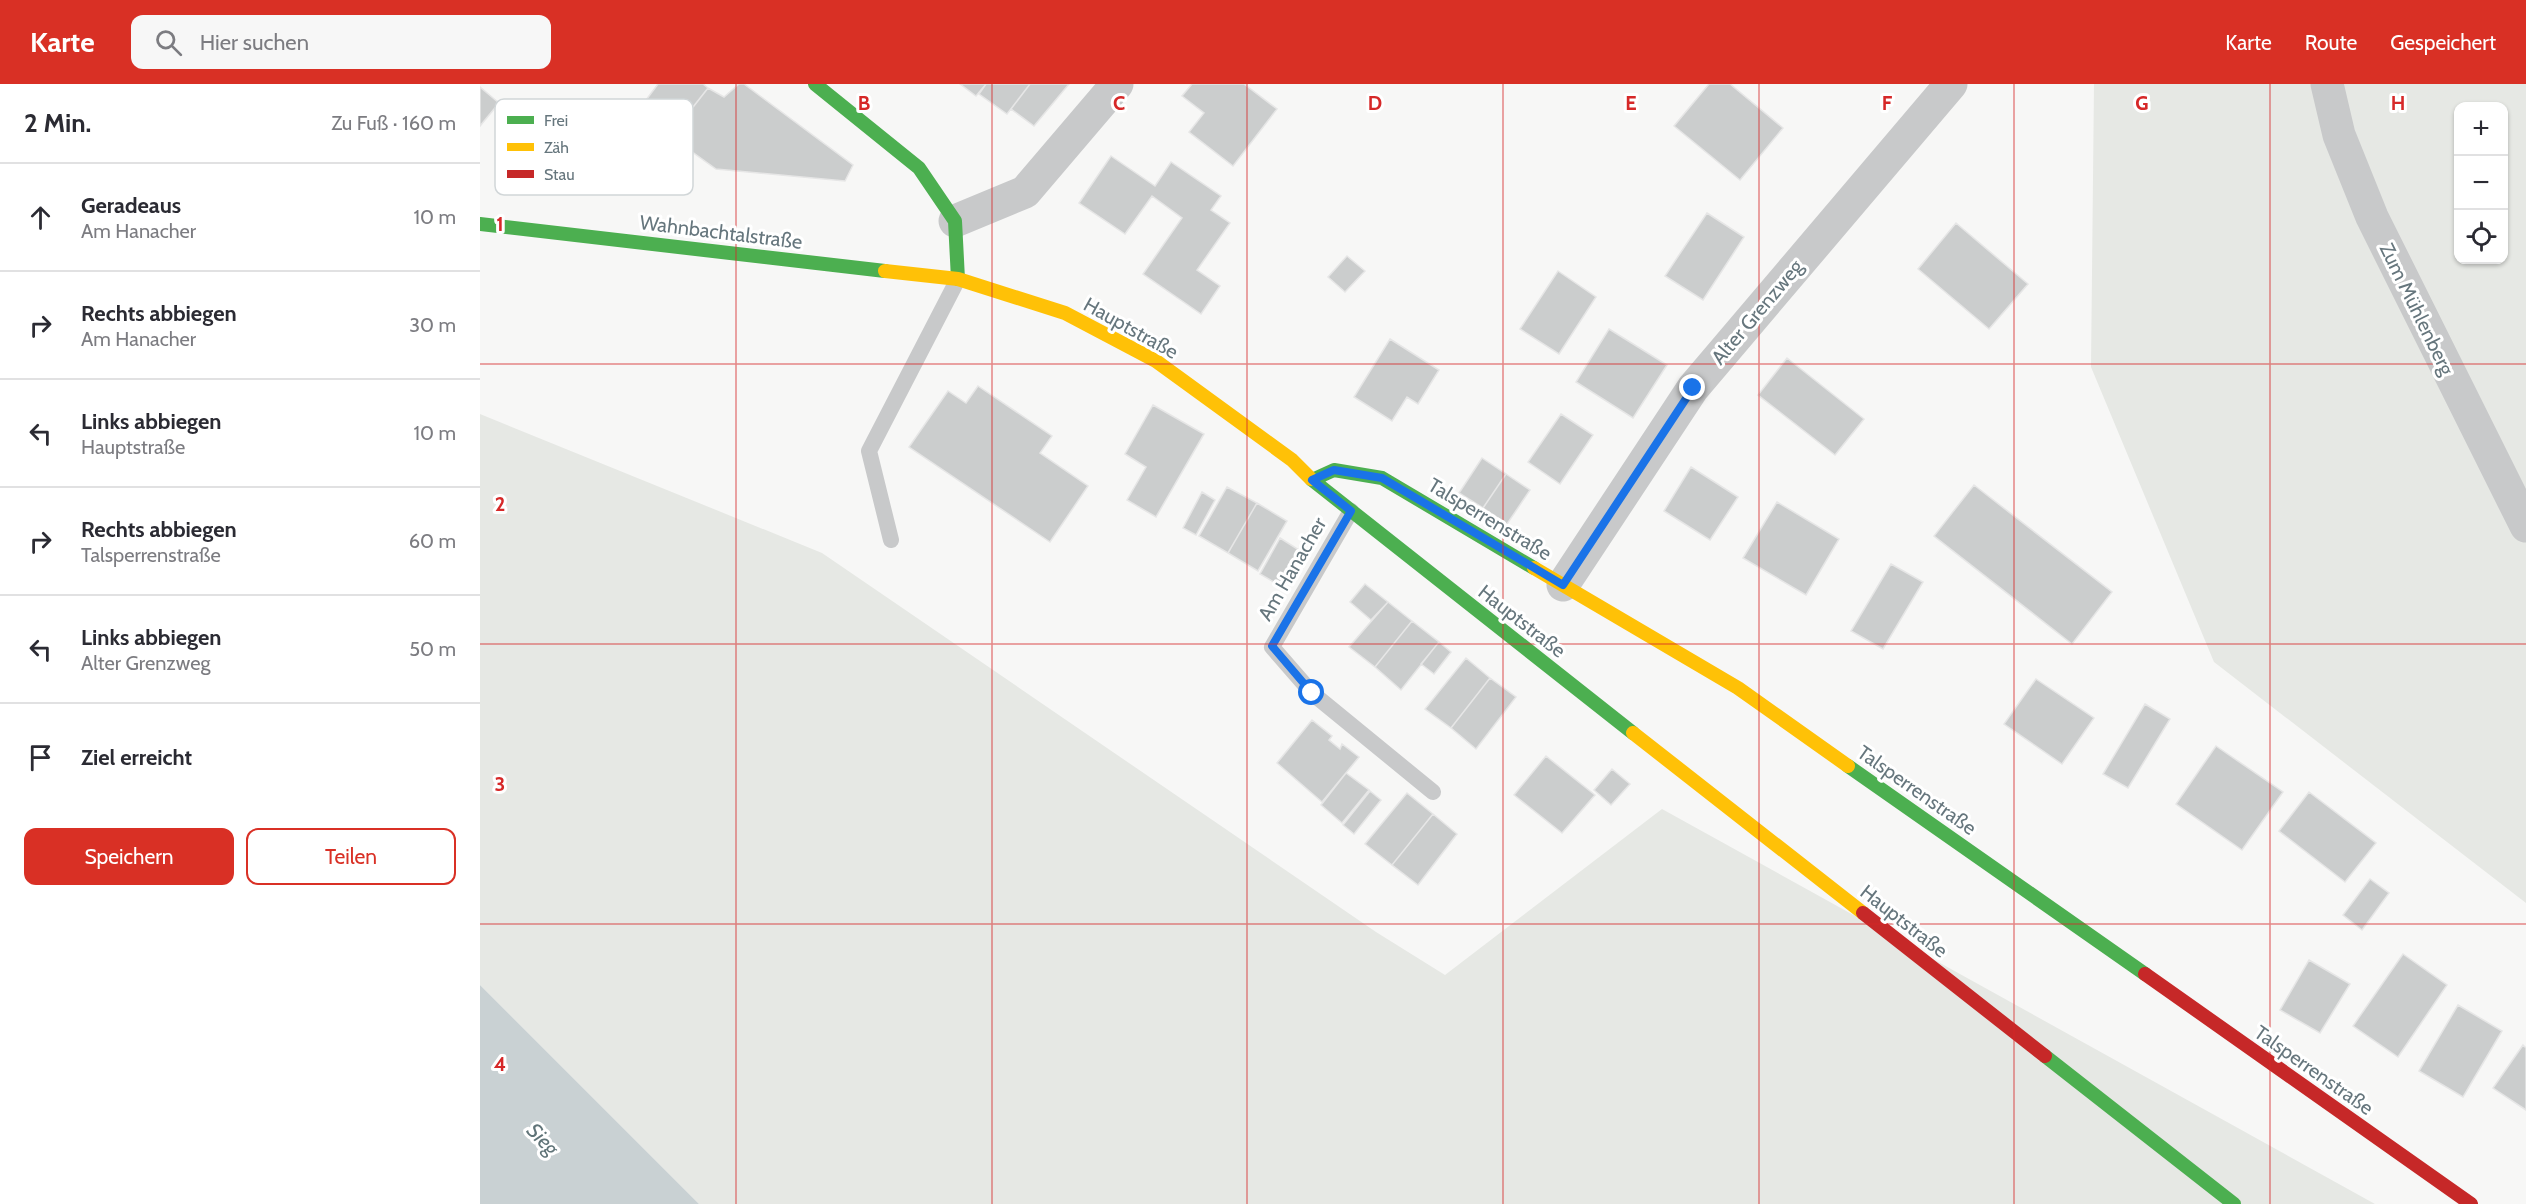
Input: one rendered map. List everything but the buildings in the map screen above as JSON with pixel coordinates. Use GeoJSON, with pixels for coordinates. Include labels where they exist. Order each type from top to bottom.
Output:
{"type":"FeatureCollection","features":[{"type":"Feature","properties":{"kind":"main road"},"geometry":{"type":"LineString","coordinates":[[814,84],[919,168],[955,221],[958,279]]}},
{"type":"Feature","properties":{"kind":"main road","name":"Wahnbachtalstraße"},"geometry":{"type":"LineString","coordinates":[[480,224],[958,279]]}},
{"type":"Feature","properties":{"kind":"main road","name":"Hauptstraße"},"geometry":{"type":"LineString","coordinates":[[958,279],[1065,313],[1156,361],[1292,460],[1312,480],[1351,511],[2234,1204]]}},
{"type":"Feature","properties":{"kind":"main road","name":"Talsperrenstraße"},"geometry":{"type":"LineString","coordinates":[[1312,480],[1334,470],[1382,478],[1738,688],[2471,1204]]}},
{"type":"Feature","properties":{"kind":"street"},"geometry":{"type":"LineString","coordinates":[[955,221],[1025,192],[1117,84]]}},
{"type":"Feature","properties":{"kind":"street","name":"Alter Grenzweg"},"geometry":{"type":"LineString","coordinates":[[1563,585],[1693,388],[1952,84]]}},
{"type":"Feature","properties":{"kind":"street","name":"Zum Mühlenberg"},"geometry":{"type":"LineString","coordinates":[[2327,84],[2339,135],[2372,217],[2526,526]]}},
{"type":"Feature","properties":{"kind":"lane"},"geometry":{"type":"LineString","coordinates":[[891,540],[870,451],[958,279]]}},
{"type":"Feature","properties":{"kind":"lane","name":"Am Hanacher"},"geometry":{"type":"LineString","coordinates":[[1351,511],[1272,646],[1312,693],[1433,792]]}},
{"type":"Feature","properties":{"kind":"shaded area"},"geometry":{"type":"Polygon","coordinates":[[[2094,84],[2526,84],[2526,903],[2214,662],[2091,367],[2094,84]]]}},
{"type":"Feature","properties":{"kind":"shaded area"},"geometry":{"type":"Polygon","coordinates":[[[480,414],[822,553],[1376,932],[1445,975],[1662,809],[2375,1204],[699,1204],[480,985],[480,414]]]}},
{"type":"Feature","properties":{"kind":"water","name":"Sieg"},"geometry":{"type":"Polygon","coordinates":[[[480,985],[699,1204],[480,1204],[480,985]]]}},
{"type":"Feature","properties":{"kind":"traffic: fast"},"geometry":{"type":"LineString","coordinates":[[815,84],[919,168],[955,221],[958,279]]}},
{"type":"Feature","properties":{"kind":"traffic: fast"},"geometry":{"type":"LineString","coordinates":[[480,224],[885,271]]}},
{"type":"Feature","properties":{"kind":"traffic: fast"},"geometry":{"type":"LineString","coordinates":[[1312,480],[1334,470],[1382,478],[1534,568]]}},
{"type":"Feature","properties":{"kind":"traffic: fast"},"geometry":{"type":"LineString","coordinates":[[1311,479],[1633,733]]}},
{"type":"Feature","properties":{"kind":"traffic: fast"},"geometry":{"type":"LineString","coordinates":[[1848,766],[2145,974]]}},
{"type":"Feature","properties":{"kind":"traffic: fast"},"geometry":{"type":"LineString","coordinates":[[2045,1056],[2234,1204]]}},
{"type":"Feature","properties":{"kind":"traffic: slow"},"geometry":{"type":"LineString","coordinates":[[885,271],[958,279],[1065,313],[1156,361],[1292,460],[1311,479]]}},
{"type":"Feature","properties":{"kind":"traffic: slow"},"geometry":{"type":"LineString","coordinates":[[1534,568],[1738,688],[1848,766]]}},
{"type":"Feature","properties":{"kind":"traffic: slow"},"geometry":{"type":"LineString","coordinates":[[1633,733],[1863,913]]}},
{"type":"Feature","properties":{"kind":"traffic: jam"},"geometry":{"type":"LineString","coordinates":[[1863,913],[2045,1056]]}},
{"type":"Feature","properties":{"kind":"traffic: jam"},"geometry":{"type":"LineString","coordinates":[[2145,974],[2471,1204]]}},
{"type":"Feature","properties":{"kind":"route"},"geometry":{"type":"LineString","coordinates":[[1312,693],[1272,646],[1351,511],[1312,480],[1334,470],[1382,478],[1563,585],[1693,388]]}}]}
